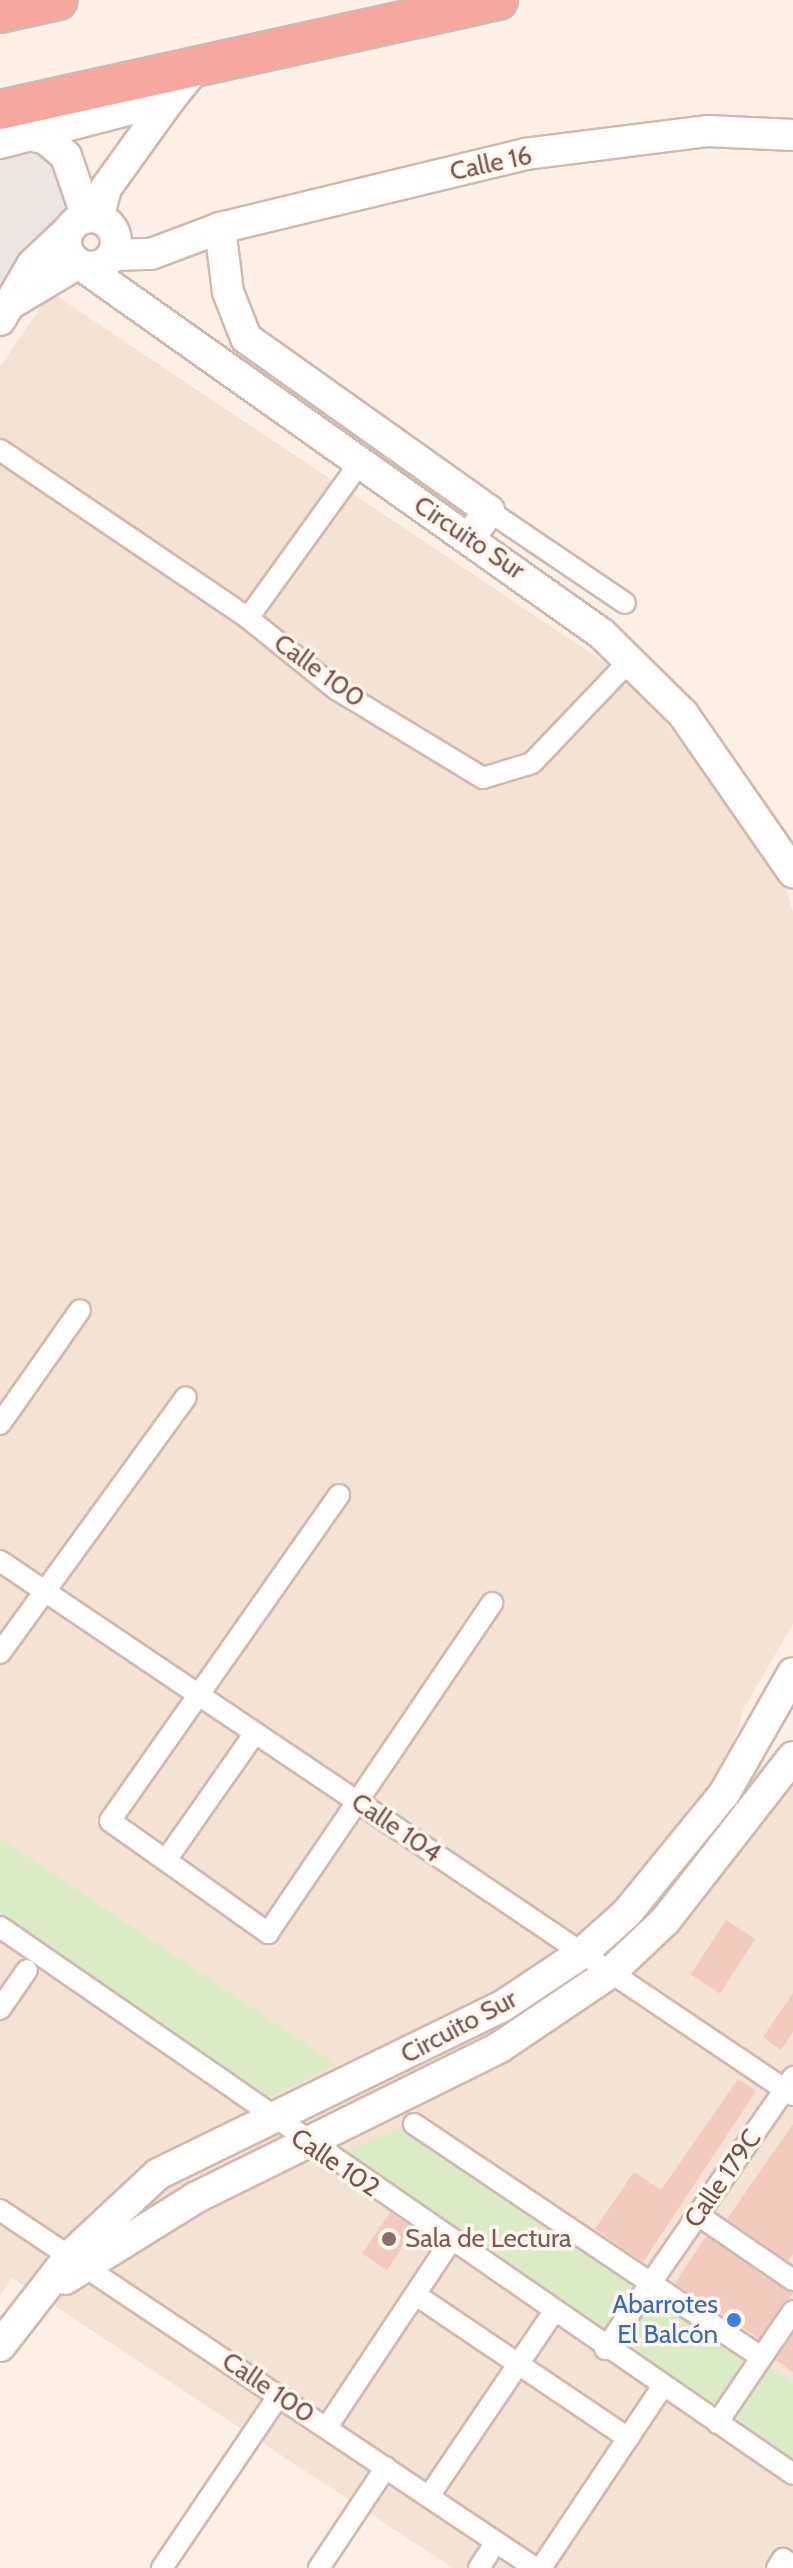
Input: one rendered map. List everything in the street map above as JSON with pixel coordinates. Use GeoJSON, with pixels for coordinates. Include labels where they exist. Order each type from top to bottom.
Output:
{"type":"FeatureCollection","features":[{"type":"Feature","properties":{"kind":"highway"},"geometry":{"type":"LineString","coordinates":[[0,13],[58,0]]}},
{"type":"Feature","properties":{"kind":"highway"},"geometry":{"type":"LineString","coordinates":[[0,110],[498,0]]}},
{"type":"Feature","properties":{"kind":"street"},"geometry":{"type":"LineString","coordinates":[[80,265],[66,242],[91,222],[106,188],[195,68]]}},
{"type":"Feature","properties":{"kind":"street"},"geometry":{"type":"LineString","coordinates":[[0,143],[170,99]]}},
{"type":"Feature","properties":{"kind":"street","name":"Calle 16"},"geometry":{"type":"LineString","coordinates":[[114,255],[151,254],[207,232],[525,154],[707,131],[793,135]]}},
{"type":"Feature","properties":{"kind":"street"},"geometry":{"type":"LineString","coordinates":[[6,311],[80,265],[106,263],[114,255],[115,232],[91,222],[66,156],[46,139],[30,135]]}},
{"type":"Feature","properties":{"kind":"street"},"geometry":{"type":"LineString","coordinates":[[6,311],[32,265],[91,222]]}},
{"type":"Feature","properties":{"kind":"street","name":"Calle 16"},"geometry":{"type":"LineString","coordinates":[[91,222],[141,234],[207,232]]}},
{"type":"Feature","properties":{"kind":"street"},"geometry":{"type":"LineString","coordinates":[[207,232],[246,338],[489,511],[625,603]]}},
{"type":"Feature","properties":{"kind":"street","name":"Circuito Sur"},"geometry":{"type":"LineString","coordinates":[[80,265],[332,448],[470,537],[629,661],[683,714],[793,872]]}},
{"type":"Feature","properties":{"kind":"street"},"geometry":{"type":"LineString","coordinates":[[222,370],[246,338]]}},
{"type":"Feature","properties":{"kind":"street"},"geometry":{"type":"LineString","coordinates":[[332,448],[354,413]]}},
{"type":"Feature","properties":{"kind":"street","name":"Calle 100"},"geometry":{"type":"LineString","coordinates":[[0,450],[248,618],[336,689],[483,778],[532,763],[629,661]]}},
{"type":"Feature","properties":{"kind":"street"},"geometry":{"type":"LineString","coordinates":[[248,618],[359,464]]}},
{"type":"Feature","properties":{"kind":"street"},"geometry":{"type":"LineString","coordinates":[[470,537],[489,511]]}},
{"type":"Feature","properties":{"kind":"street"},"geometry":{"type":"LineString","coordinates":[[0,1424],[80,1310]]}},
{"type":"Feature","properties":{"kind":"street"},"geometry":{"type":"LineString","coordinates":[[0,1653],[186,1397]]}},
{"type":"Feature","properties":{"kind":"street"},"geometry":{"type":"LineString","coordinates":[[339,1495],[110,1821],[268,1933],[492,1603]]}},
{"type":"Feature","properties":{"kind":"street","name":"Calle 104"},"geometry":{"type":"LineString","coordinates":[[0,1561],[582,1953],[790,2087]]}},
{"type":"Feature","properties":{"kind":"street","name":"Circuito Sur"},"geometry":{"type":"LineString","coordinates":[[0,2346],[47,2291],[158,2174],[268,2117],[501,2007],[582,1953],[626,1914],[724,1794],[793,1673]]}},
{"type":"Feature","properties":{"kind":"street"},"geometry":{"type":"LineString","coordinates":[[166,1860],[255,1733]]}},
{"type":"Feature","properties":{"kind":"street","name":"Circuito Sur"},"geometry":{"type":"LineString","coordinates":[[77,2260],[302,2141],[500,2047],[611,1972],[665,1921],[771,1793],[793,1757]]}},
{"type":"Feature","properties":{"kind":"street","name":"Calle 102"},"geometry":{"type":"LineString","coordinates":[[0,1927],[257,2100],[268,2117],[302,2141],[793,2474]]}},
{"type":"Feature","properties":{"kind":"street"},"geometry":{"type":"LineString","coordinates":[[0,2009],[27,1970]]}},
{"type":"Feature","properties":{"kind":"street","name":"Calle 179C"},"geometry":{"type":"LineString","coordinates":[[605,2349],[790,2087]]}},
{"type":"Feature","properties":{"kind":"street"},"geometry":{"type":"LineString","coordinates":[[414,2124],[761,2357]]}},
{"type":"Feature","properties":{"kind":"street","name":"Calle 100"},"geometry":{"type":"LineString","coordinates":[[0,2210],[538,2568]]}},
{"type":"Feature","properties":{"kind":"street"},"geometry":{"type":"LineString","coordinates":[[698,2215],[793,2280]]}},
{"type":"Feature","properties":{"kind":"street"},"geometry":{"type":"LineString","coordinates":[[327,2427],[450,2242]]}},
{"type":"Feature","properties":{"kind":"street"},"geometry":{"type":"LineString","coordinates":[[416,2295],[628,2438]]}},
{"type":"Feature","properties":{"kind":"street"},"geometry":{"type":"LineString","coordinates":[[717,2423],[793,2311]]}},
{"type":"Feature","properties":{"kind":"street"},"geometry":{"type":"LineString","coordinates":[[429,2496],[553,2313]]}},
{"type":"Feature","properties":{"kind":"street"},"geometry":{"type":"LineString","coordinates":[[538,2568],[628,2438],[668,2391]]}},
{"type":"Feature","properties":{"kind":"street"},"geometry":{"type":"LineString","coordinates":[[162,2568],[279,2395]]}},
{"type":"Feature","properties":{"kind":"street"},"geometry":{"type":"LineString","coordinates":[[319,2568],[386,2467]]}},
{"type":"Feature","properties":{"kind":"street"},"geometry":{"type":"LineString","coordinates":[[479,2568],[496,2542]]}},
{"type":"Feature","properties":{"kind":"shaded area"},"geometry":{"type":"Polygon","coordinates":[[[0,134],[64,142],[93,203],[0,340],[0,134]]]}},
{"type":"Feature","properties":{"kind":"shaded area"},"geometry":{"type":"Polygon","coordinates":[[[51,292],[637,684],[784,882],[793,912],[793,1624],[743,1710],[733,1745],[793,1788],[793,2568],[453,2568],[12,2278],[0,2296],[0,367],[51,292]]]}},
{"type":"Feature","properties":{"kind":"green space"},"geometry":{"type":"Polygon","coordinates":[[[0,1838],[336,2064],[264,2100],[0,1921],[0,1838]]]}},
{"type":"Feature","properties":{"kind":"green space"},"geometry":{"type":"Polygon","coordinates":[[[404,2127],[793,2382],[793,2465],[336,2156],[404,2127]]]}},
{"type":"Feature","properties":{"kind":"building"},"geometry":{"type":"Polygon","coordinates":[[[726,1920],[755,1939],[720,1994],[691,1975],[726,1920]]]}},
{"type":"Feature","properties":{"kind":"building"},"geometry":{"type":"Polygon","coordinates":[[[793,1993],[793,2032],[781,2050],[763,2037],[793,1993]]]}},
{"type":"Feature","properties":{"kind":"building"},"geometry":{"type":"Polygon","coordinates":[[[738,2079],[756,2091],[643,2262],[595,2229],[634,2172],[661,2190],[738,2079]]]}},
{"type":"Feature","properties":{"kind":"building"},"geometry":{"type":"Polygon","coordinates":[[[793,2124],[793,2254],[788,2261],[727,2219],[793,2124]]]}},
{"type":"Feature","properties":{"kind":"building","name":"Sala de Lectura"},"geometry":{"type":"Polygon","coordinates":[[[390,2212],[415,2229],[387,2270],[362,2253],[390,2212]]]}},
{"type":"Feature","properties":{"kind":"building"},"geometry":{"type":"Polygon","coordinates":[[[706,2236],[793,2292],[762,2340],[675,2284],[706,2236]]]}},
{"type":"Feature","properties":{"kind":"building"},"geometry":{"type":"Polygon","coordinates":[[[793,2334],[793,2372],[776,2360],[793,2334]]]}},
{"type":"Feature","properties":{"kind":"place","name":"Sala de Lectura"},"geometry":{"type":"Point","coordinates":[389,2239]}},
{"type":"Feature","properties":{"kind":"place","name":"Abarrotes El Balcón"},"geometry":{"type":"Point","coordinates":[734,2320]}}]}
